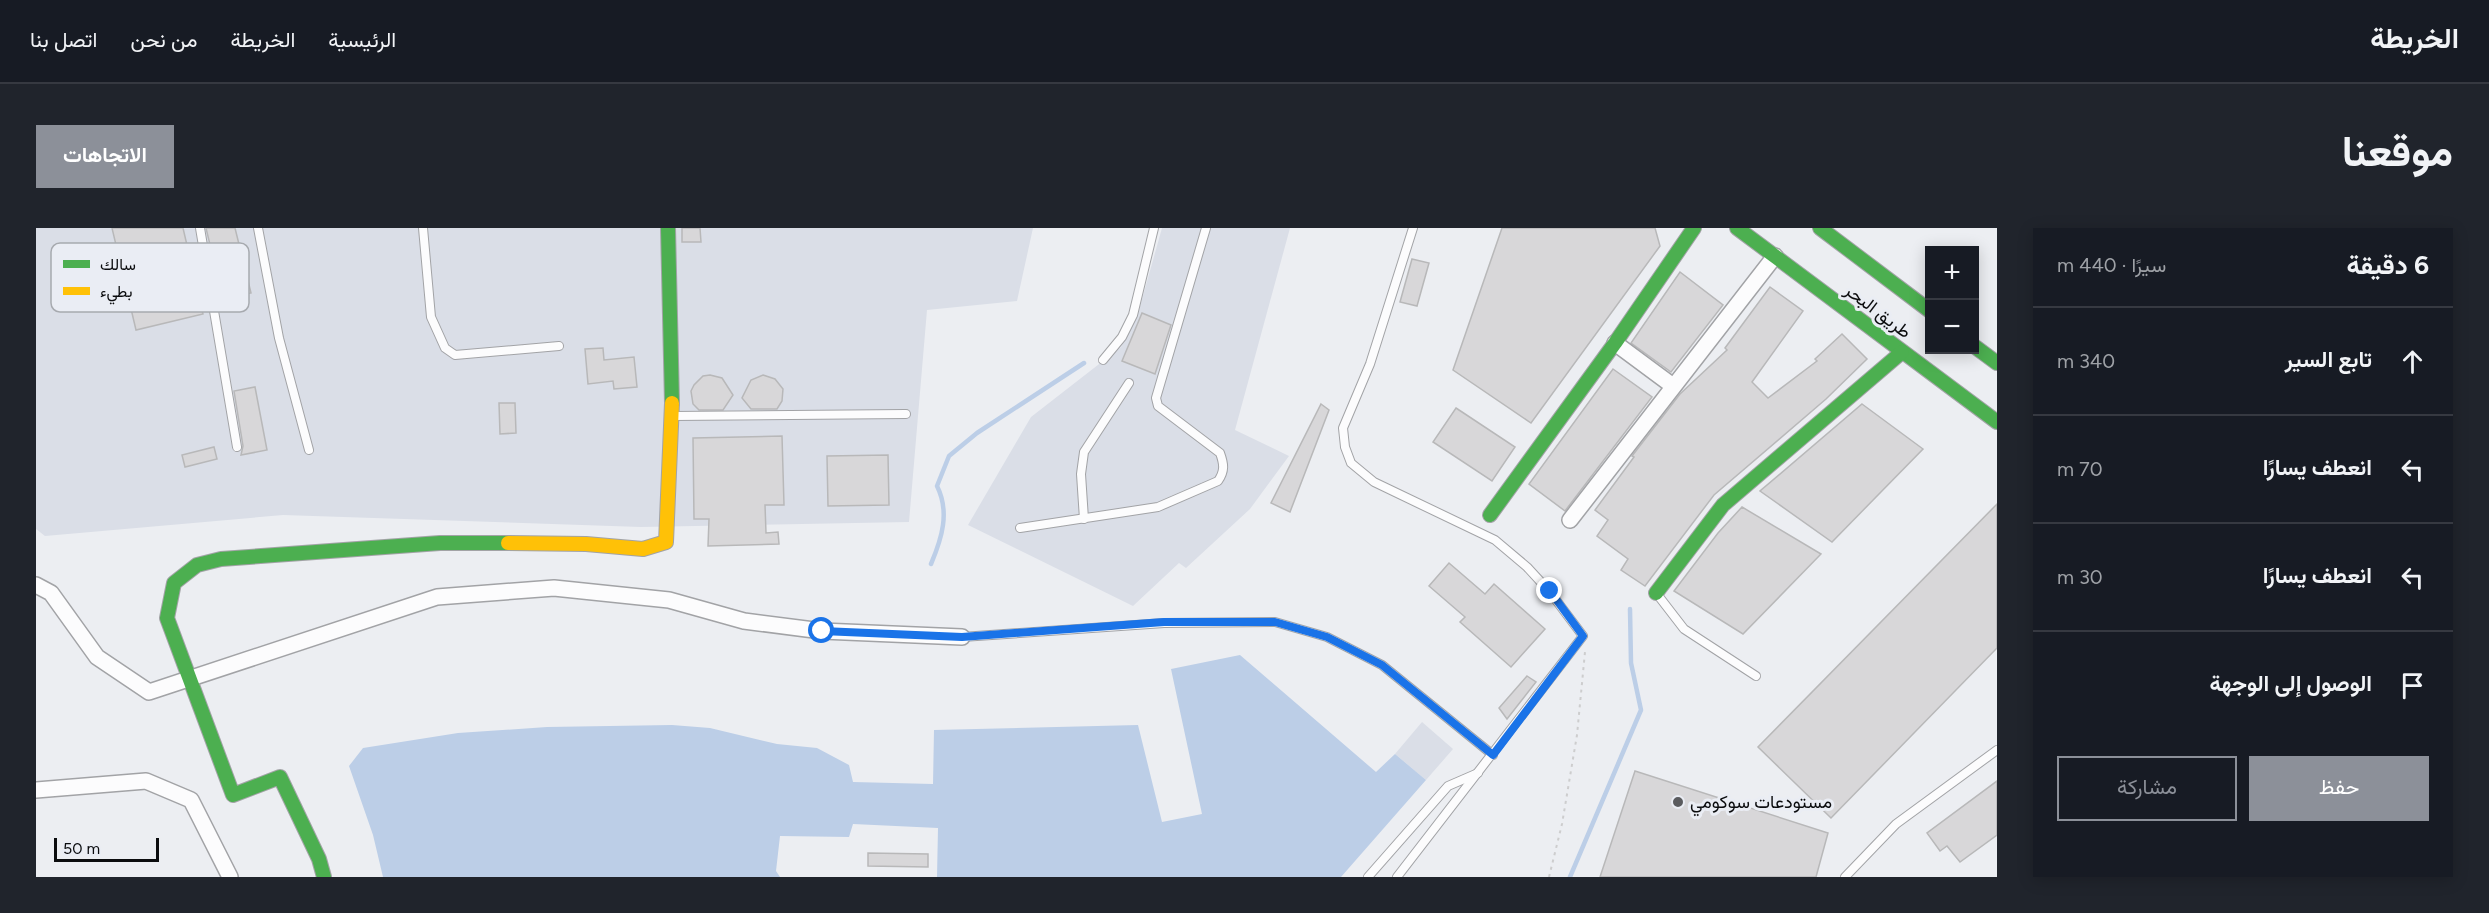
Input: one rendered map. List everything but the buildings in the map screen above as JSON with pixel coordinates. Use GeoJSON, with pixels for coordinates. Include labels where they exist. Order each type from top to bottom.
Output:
{"type":"FeatureCollection","features":[{"type":"Feature","properties":{"kind":"main road"},"geometry":{"type":"LineString","coordinates":[[324,877],[319,859],[280,777],[233,795],[167,618],[174,583],[197,566],[221,559],[440,543],[586,544],[643,549],[666,542],[672,416],[668,228]]}},
{"type":"Feature","properties":{"kind":"main road"},"geometry":{"type":"LineString","coordinates":[[1490,515],[1616,343],[1694,228]]}},
{"type":"Feature","properties":{"kind":"main road","name":"طريق البحر"},"geometry":{"type":"LineString","coordinates":[[1737,228],[1997,422]]}},
{"type":"Feature","properties":{"kind":"main road"},"geometry":{"type":"LineString","coordinates":[[1820,228],[1925,308]]}},
{"type":"Feature","properties":{"kind":"main road"},"geometry":{"type":"LineString","coordinates":[[1979,350],[1997,363]]}},
{"type":"Feature","properties":{"kind":"main road"},"geometry":{"type":"LineString","coordinates":[[1656,593],[1723,505],[1902,352]]}},
{"type":"Feature","properties":{"kind":"street"},"geometry":{"type":"LineString","coordinates":[[1570,520],[1775,256]]}},
{"type":"Feature","properties":{"kind":"street"},"geometry":{"type":"LineString","coordinates":[[1616,343],[1673,386]]}},
{"type":"Feature","properties":{"kind":"street"},"geometry":{"type":"LineString","coordinates":[[36,585],[51,593],[97,657],[149,692],[437,597],[554,588],[669,600],[744,621],[800,628],[962,637]]}},
{"type":"Feature","properties":{"kind":"street"},"geometry":{"type":"LineString","coordinates":[[36,790],[146,781],[191,800],[230,877]]}},
{"type":"Feature","properties":{"kind":"lane"},"geometry":{"type":"LineString","coordinates":[[200,228],[203,243]]}},
{"type":"Feature","properties":{"kind":"lane"},"geometry":{"type":"LineString","coordinates":[[258,228],[279,338],[309,450]]}},
{"type":"Feature","properties":{"kind":"lane"},"geometry":{"type":"LineString","coordinates":[[423,228],[431,317],[445,348],[456,355],[559,346]]}},
{"type":"Feature","properties":{"kind":"lane"},"geometry":{"type":"LineString","coordinates":[[1103,360],[1122,337],[1133,315],[1154,228]]}},
{"type":"Feature","properties":{"kind":"lane"},"geometry":{"type":"LineString","coordinates":[[1020,528],[1158,507],[1218,481],[1223,474],[1224,464],[1220,453],[1158,406],[1156,398],[1206,228]]}},
{"type":"Feature","properties":{"kind":"lane"},"geometry":{"type":"LineString","coordinates":[[1398,877],[1583,636],[1550,591],[1527,567],[1495,540],[1374,482],[1351,464],[1345,447],[1343,428],[1370,364],[1413,228]]}},
{"type":"Feature","properties":{"kind":"lane"},"geometry":{"type":"LineString","coordinates":[[214,312],[237,447]]}},
{"type":"Feature","properties":{"kind":"lane"},"geometry":{"type":"LineString","coordinates":[[1084,519],[1082,474],[1084,452],[1129,383]]}},
{"type":"Feature","properties":{"kind":"lane"},"geometry":{"type":"LineString","coordinates":[[672,416],[906,414]]}},
{"type":"Feature","properties":{"kind":"lane"},"geometry":{"type":"LineString","coordinates":[[1656,593],[1684,629],[1756,676]]}},
{"type":"Feature","properties":{"kind":"lane"},"geometry":{"type":"LineString","coordinates":[[962,637],[1164,622],[1275,622],[1327,637],[1382,665],[1493,755]]}},
{"type":"Feature","properties":{"kind":"lane"},"geometry":{"type":"LineString","coordinates":[[1847,876],[1896,824],[1997,750]]}},
{"type":"Feature","properties":{"kind":"lane"},"geometry":{"type":"LineString","coordinates":[[1368,877],[1448,786],[1480,772]]}},
{"type":"Feature","properties":{"kind":"path"},"geometry":{"type":"LineString","coordinates":[[1550,877],[1562,824],[1577,735],[1585,660],[1583,636]]}},
{"type":"Feature","properties":{"kind":"shaded area"},"geometry":{"type":"Polygon","coordinates":[[[36,228],[1033,228],[1017,301],[927,310],[909,522],[641,527],[283,515],[45,536],[36,529],[36,228]]]}},
{"type":"Feature","properties":{"kind":"shaded area"},"geometry":{"type":"Polygon","coordinates":[[[1162,228],[1290,228],[1235,430],[1289,456],[1250,509],[1186,568],[1179,563],[1133,606],[968,525],[1031,417],[1121,347],[1139,310],[1162,228]]]}},
{"type":"Feature","properties":{"kind":"shaded area"},"geometry":{"type":"Polygon","coordinates":[[[1422,722],[1453,749],[1426,780],[1395,754],[1422,722]]]}},
{"type":"Feature","properties":{"kind":"water"},"geometry":{"type":"Polygon","coordinates":[[[1240,655],[1376,772],[1395,754],[1426,780],[1341,877],[937,877],[938,828],[853,824],[849,837],[780,836],[776,871],[780,877],[383,877],[373,835],[349,766],[363,748],[458,733],[547,727],[672,725],[710,728],[777,744],[817,748],[849,765],[853,782],[933,784],[934,730],[1138,725],[1162,822],[1202,814],[1171,669],[1240,655]]]}},
{"type":"Feature","properties":{"kind":"waterway"},"geometry":{"type":"LineString","coordinates":[[931,564],[944,515],[937,486],[949,456],[977,433],[1084,363]]}},
{"type":"Feature","properties":{"kind":"waterway"},"geometry":{"type":"LineString","coordinates":[[1570,877],[1641,710],[1631,663],[1630,609]]}},
{"type":"Feature","properties":{"kind":"traffic: fast"},"geometry":{"type":"LineString","coordinates":[[668,228],[672,403]]}},
{"type":"Feature","properties":{"kind":"traffic: fast"},"geometry":{"type":"LineString","coordinates":[[1490,515],[1615,343],[1694,228]]}},
{"type":"Feature","properties":{"kind":"traffic: fast"},"geometry":{"type":"LineString","coordinates":[[1737,228],[1997,422]]}},
{"type":"Feature","properties":{"kind":"traffic: fast"},"geometry":{"type":"LineString","coordinates":[[1820,228],[1925,307]]}},
{"type":"Feature","properties":{"kind":"traffic: fast"},"geometry":{"type":"LineString","coordinates":[[1979,350],[1997,363]]}},
{"type":"Feature","properties":{"kind":"traffic: fast"},"geometry":{"type":"LineString","coordinates":[[1656,593],[1723,505],[1902,352]]}},
{"type":"Feature","properties":{"kind":"traffic: fast"},"geometry":{"type":"LineString","coordinates":[[324,877],[319,859],[280,777],[233,795],[167,618],[174,583],[197,565],[221,559],[440,543],[508,543]]}},
{"type":"Feature","properties":{"kind":"traffic: slow"},"geometry":{"type":"LineString","coordinates":[[508,543],[586,544],[643,549],[666,542],[672,403]]}},
{"type":"Feature","properties":{"kind":"place","name":"مستودعات سوكومي"},"geometry":{"type":"Point","coordinates":[1678,802]}},
{"type":"Feature","properties":{"kind":"route"},"geometry":{"type":"LineString","coordinates":[[822,631],[962,637],[1164,622],[1275,622],[1327,637],[1382,665],[1493,755],[1583,636],[1550,591]]}}]}
